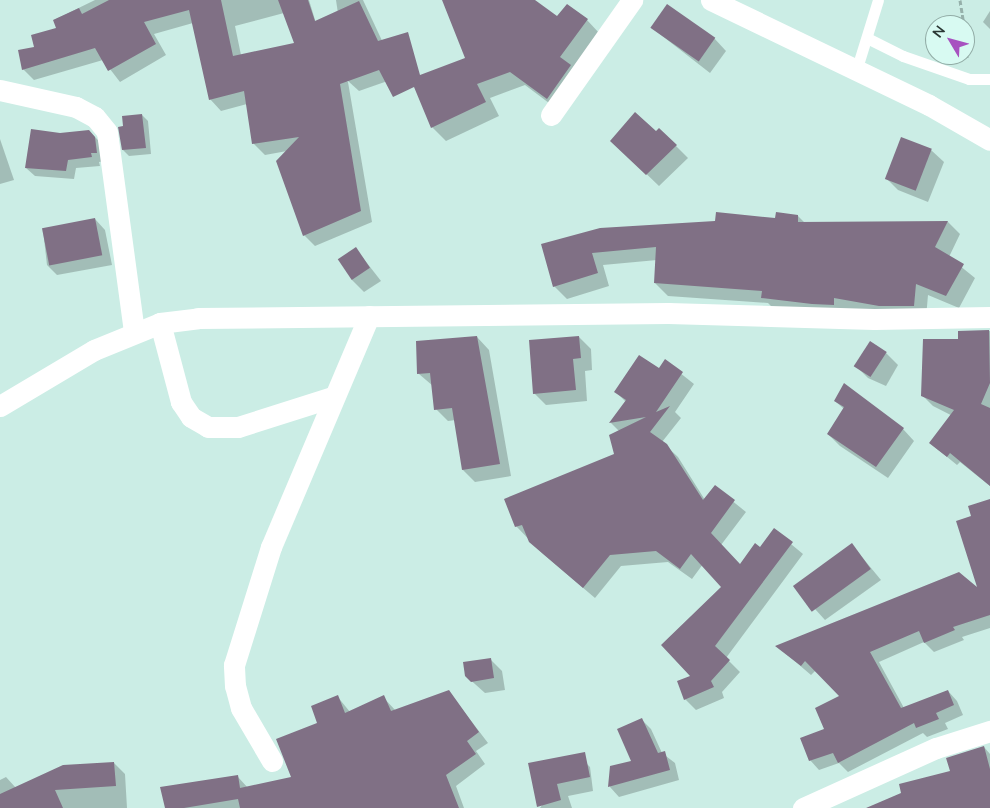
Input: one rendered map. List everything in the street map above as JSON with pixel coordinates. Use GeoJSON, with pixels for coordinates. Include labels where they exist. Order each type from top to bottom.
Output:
{"type":"FeatureCollection","features":[{"type":"Feature","properties":{"kind":"street"},"geometry":{"type":"LineString","coordinates":[[551,115],[632,0]]}},
{"type":"Feature","properties":{"kind":"street"},"geometry":{"type":"LineString","coordinates":[[711,0],[929,105],[990,140]]}},
{"type":"Feature","properties":{"kind":"street"},"geometry":{"type":"LineString","coordinates":[[0,90],[76,107],[94,117],[107,132],[134,332]]}},
{"type":"Feature","properties":{"kind":"street"},"geometry":{"type":"LineString","coordinates":[[0,406],[94,350],[134,332],[160,323],[198,318],[668,313],[874,319],[990,317]]}},
{"type":"Feature","properties":{"kind":"street"},"geometry":{"type":"LineString","coordinates":[[272,761],[242,708],[234,686],[234,665],[260,574],[332,397],[369,316]]}},
{"type":"Feature","properties":{"kind":"street"},"geometry":{"type":"LineString","coordinates":[[160,323],[181,402],[191,417],[208,427],[238,427],[332,397]]}},
{"type":"Feature","properties":{"kind":"street"},"geometry":{"type":"LineString","coordinates":[[803,808],[936,748],[990,731]]}},
{"type":"Feature","properties":{"kind":"lane"},"geometry":{"type":"LineString","coordinates":[[856,71],[878,0]]}},
{"type":"Feature","properties":{"kind":"lane"},"geometry":{"type":"LineString","coordinates":[[866,38],[944,70],[969,78],[990,79]]}},
{"type":"Feature","properties":{"kind":"path"},"geometry":{"type":"LineString","coordinates":[[960,0],[962,15]]}},
{"type":"Feature","properties":{"kind":"building"},"geometry":{"type":"Polygon","coordinates":[[[109,0],[221,0],[233,56],[294,43],[278,0],[308,0],[315,21],[359,1],[378,41],[408,32],[420,75],[465,58],[442,0],[535,0],[557,16],[567,4],[588,19],[560,57],[571,65],[547,99],[510,72],[477,84],[486,102],[431,128],[414,87],[393,97],[379,70],[340,84],[361,211],[303,236],[276,161],[299,137],[252,144],[244,91],[209,100],[189,10],[144,22],[156,44],[108,71],[95,48],[22,70],[18,50],[34,47],[31,35],[56,28],[53,20],[79,8],[82,14],[109,0]]]}},
{"type":"Feature","properties":{"kind":"building"},"geometry":{"type":"Polygon","coordinates":[[[667,4],[715,38],[699,62],[650,28],[667,4]]]}},
{"type":"Feature","properties":{"kind":"building"},"geometry":{"type":"Polygon","coordinates":[[[635,112],[656,131],[659,128],[677,145],[646,175],[610,141],[635,112]]]}},
{"type":"Feature","properties":{"kind":"building"},"geometry":{"type":"Polygon","coordinates":[[[142,114],[146,148],[122,150],[118,127],[123,126],[122,116],[142,114]]]}},
{"type":"Feature","properties":{"kind":"building"},"geometry":{"type":"Polygon","coordinates":[[[31,129],[60,133],[89,130],[95,137],[97,153],[91,153],[92,157],[68,160],[66,171],[25,168],[31,129]]]}},
{"type":"Feature","properties":{"kind":"building"},"geometry":{"type":"Polygon","coordinates":[[[901,137],[932,149],[916,191],[885,179],[901,137]]]}},
{"type":"Feature","properties":{"kind":"building"},"geometry":{"type":"Polygon","coordinates":[[[716,212],[775,218],[776,212],[798,215],[798,222],[948,221],[935,247],[964,264],[946,296],[916,284],[914,306],[879,306],[834,298],[834,305],[812,304],[761,298],[762,291],[654,283],[656,247],[592,253],[598,273],[553,287],[541,244],[600,228],[715,221],[716,212]]]}},
{"type":"Feature","properties":{"kind":"building"},"geometry":{"type":"Polygon","coordinates":[[[95,218],[102,255],[49,266],[42,228],[95,218]]]}},
{"type":"Feature","properties":{"kind":"building"},"geometry":{"type":"Polygon","coordinates":[[[356,247],[370,268],[352,280],[338,259],[356,247]]]}},
{"type":"Feature","properties":{"kind":"building"},"geometry":{"type":"Polygon","coordinates":[[[989,330],[990,383],[981,404],[990,408],[990,486],[950,453],[947,457],[929,443],[954,410],[921,396],[923,339],[958,339],[958,331],[989,330]]]}},
{"type":"Feature","properties":{"kind":"building"},"geometry":{"type":"Polygon","coordinates":[[[477,336],[500,464],[462,470],[452,408],[434,410],[430,373],[417,374],[416,341],[477,336]]]}},
{"type":"Feature","properties":{"kind":"building"},"geometry":{"type":"Polygon","coordinates":[[[579,336],[581,358],[573,359],[576,390],[533,394],[529,340],[579,336]]]}},
{"type":"Feature","properties":{"kind":"building"},"geometry":{"type":"Polygon","coordinates":[[[870,341],[887,352],[870,377],[854,366],[870,341]]]}},
{"type":"Feature","properties":{"kind":"building"},"geometry":{"type":"Polygon","coordinates":[[[639,355],[659,368],[665,359],[683,372],[656,412],[670,406],[650,432],[667,444],[703,500],[715,485],[735,500],[711,533],[740,564],[755,543],[760,547],[774,528],[793,542],[715,646],[730,660],[711,681],[714,687],[684,700],[677,681],[690,676],[661,645],[721,587],[691,554],[680,569],[656,551],[610,555],[583,588],[529,542],[522,525],[515,527],[504,499],[614,454],[609,435],[646,417],[609,423],[626,400],[614,392],[639,355]]]}},
{"type":"Feature","properties":{"kind":"building"},"geometry":{"type":"Polygon","coordinates":[[[844,383],[904,428],[876,467],[827,434],[844,407],[834,401],[844,383]]]}},
{"type":"Feature","properties":{"kind":"building"},"geometry":{"type":"Polygon","coordinates":[[[990,499],[990,615],[953,627],[955,630],[924,643],[919,631],[870,652],[901,708],[948,690],[954,705],[936,713],[939,719],[916,728],[914,723],[838,763],[833,753],[809,761],[800,738],[824,729],[815,708],[839,696],[805,661],[801,666],[775,646],[959,572],[977,587],[956,521],[971,516],[968,506],[990,499]]]}},
{"type":"Feature","properties":{"kind":"building"},"geometry":{"type":"Polygon","coordinates":[[[852,543],[871,569],[812,612],[793,586],[852,543]]]}},
{"type":"Feature","properties":{"kind":"building"},"geometry":{"type":"Polygon","coordinates":[[[491,658],[494,678],[471,682],[465,676],[463,662],[491,658]]]}},
{"type":"Feature","properties":{"kind":"building"},"geometry":{"type":"Polygon","coordinates":[[[449,690],[479,732],[467,741],[476,754],[446,775],[459,808],[240,808],[238,799],[184,808],[165,808],[160,787],[238,775],[240,788],[291,777],[276,739],[317,723],[311,706],[338,695],[345,713],[384,695],[391,711],[449,690]]]}},
{"type":"Feature","properties":{"kind":"building"},"geometry":{"type":"Polygon","coordinates":[[[642,718],[658,753],[665,751],[670,770],[608,787],[610,766],[631,761],[617,729],[642,718]]]}},
{"type":"Feature","properties":{"kind":"building"},"geometry":{"type":"Polygon","coordinates":[[[984,746],[990,769],[990,808],[866,808],[901,793],[899,784],[950,771],[946,758],[984,746]]]}},
{"type":"Feature","properties":{"kind":"building"},"geometry":{"type":"Polygon","coordinates":[[[585,752],[590,777],[557,784],[561,800],[537,807],[528,763],[585,752]]]}},
{"type":"Feature","properties":{"kind":"building"},"geometry":{"type":"Polygon","coordinates":[[[114,762],[116,786],[55,790],[63,808],[0,808],[0,794],[63,765],[114,762]]]}}]}
